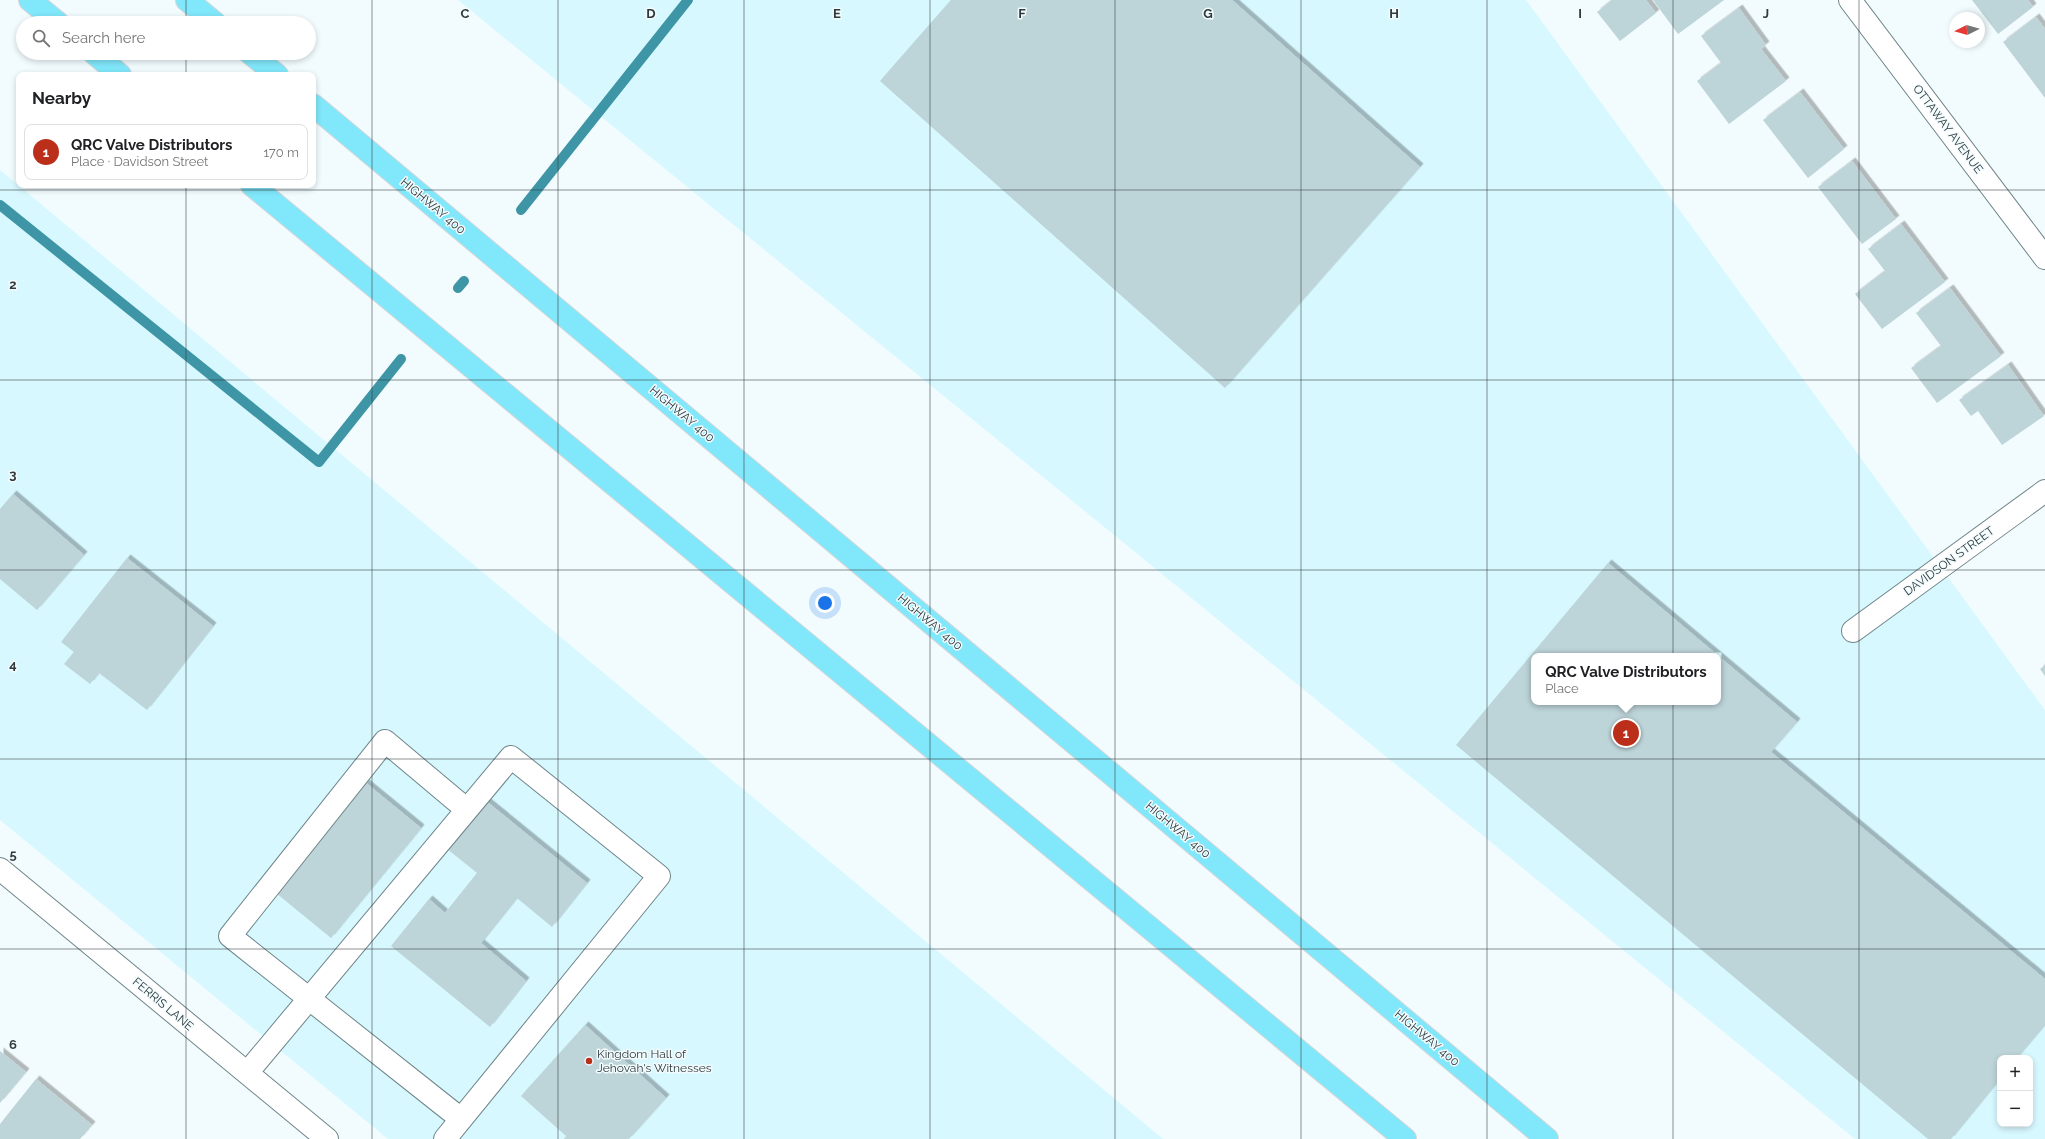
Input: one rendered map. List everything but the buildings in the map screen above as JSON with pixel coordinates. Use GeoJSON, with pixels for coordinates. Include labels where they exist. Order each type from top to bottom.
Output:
{"type":"FeatureCollection","features":[{"type":"Feature","properties":{"kind":"highway"},"geometry":{"type":"LineString","coordinates":[[30,0],[49,16]]}},
{"type":"Feature","properties":{"kind":"highway"},"geometry":{"type":"LineString","coordinates":[[187,0],[206,16]]}},
{"type":"Feature","properties":{"kind":"highway"},"geometry":{"type":"LineString","coordinates":[[102,60],[116,72]]}},
{"type":"Feature","properties":{"kind":"highway"},"geometry":{"type":"LineString","coordinates":[[259,60],[273,72]]}},
{"type":"Feature","properties":{"kind":"highway","name":"HIGHWAY 400"},"geometry":{"type":"LineString","coordinates":[[316,108],[1547,1139]]}},
{"type":"Feature","properties":{"kind":"highway"},"geometry":{"type":"LineString","coordinates":[[256,188],[1405,1139]]}},
{"type":"Feature","properties":{"kind":"street","name":"OTTAWAY AVENUE"},"geometry":{"type":"LineString","coordinates":[[1850,0],[2045,258]]}},
{"type":"Feature","properties":{"kind":"street","name":"DAVIDSON STREET"},"geometry":{"type":"LineString","coordinates":[[1853,632],[2045,491]]}},
{"type":"Feature","properties":{"kind":"street"},"geometry":{"type":"LineString","coordinates":[[461,1119],[230,936],[385,741],[466,809]]}},
{"type":"Feature","properties":{"kind":"street"},"geometry":{"type":"LineString","coordinates":[[247,1073],[511,756],[659,876],[444,1139]]}},
{"type":"Feature","properties":{"kind":"street","name":"FERRIS LANE"},"geometry":{"type":"LineString","coordinates":[[0,869],[327,1139]]}},
{"type":"Feature","properties":{"kind":"shaded area"},"geometry":{"type":"Polygon","coordinates":[[[458,0],[1526,0],[2045,710],[2045,1139],[1855,1139],[458,0]]]}},
{"type":"Feature","properties":{"kind":"shaded area"},"geometry":{"type":"Polygon","coordinates":[[[0,170],[16,183],[16,188],[22,188],[1163,1139],[388,1139],[0,820],[0,170]]]}},
{"type":"Feature","properties":{"kind":"waterway"},"geometry":{"type":"LineString","coordinates":[[521,210],[688,0]]}},
{"type":"Feature","properties":{"kind":"waterway"},"geometry":{"type":"LineString","coordinates":[[0,205],[319,462],[401,359]]}},
{"type":"Feature","properties":{"kind":"waterway"},"geometry":{"type":"LineString","coordinates":[[458,288],[464,281]]}},
{"type":"Feature","properties":{"kind":"place","name":"QRC Valve Distributors"},"geometry":{"type":"Point","coordinates":[1626,733]}},
{"type":"Feature","properties":{"kind":"place","name":"Kingdom Hall of Jehovah's Witnesses"},"geometry":{"type":"Point","coordinates":[589,1061]}}]}
